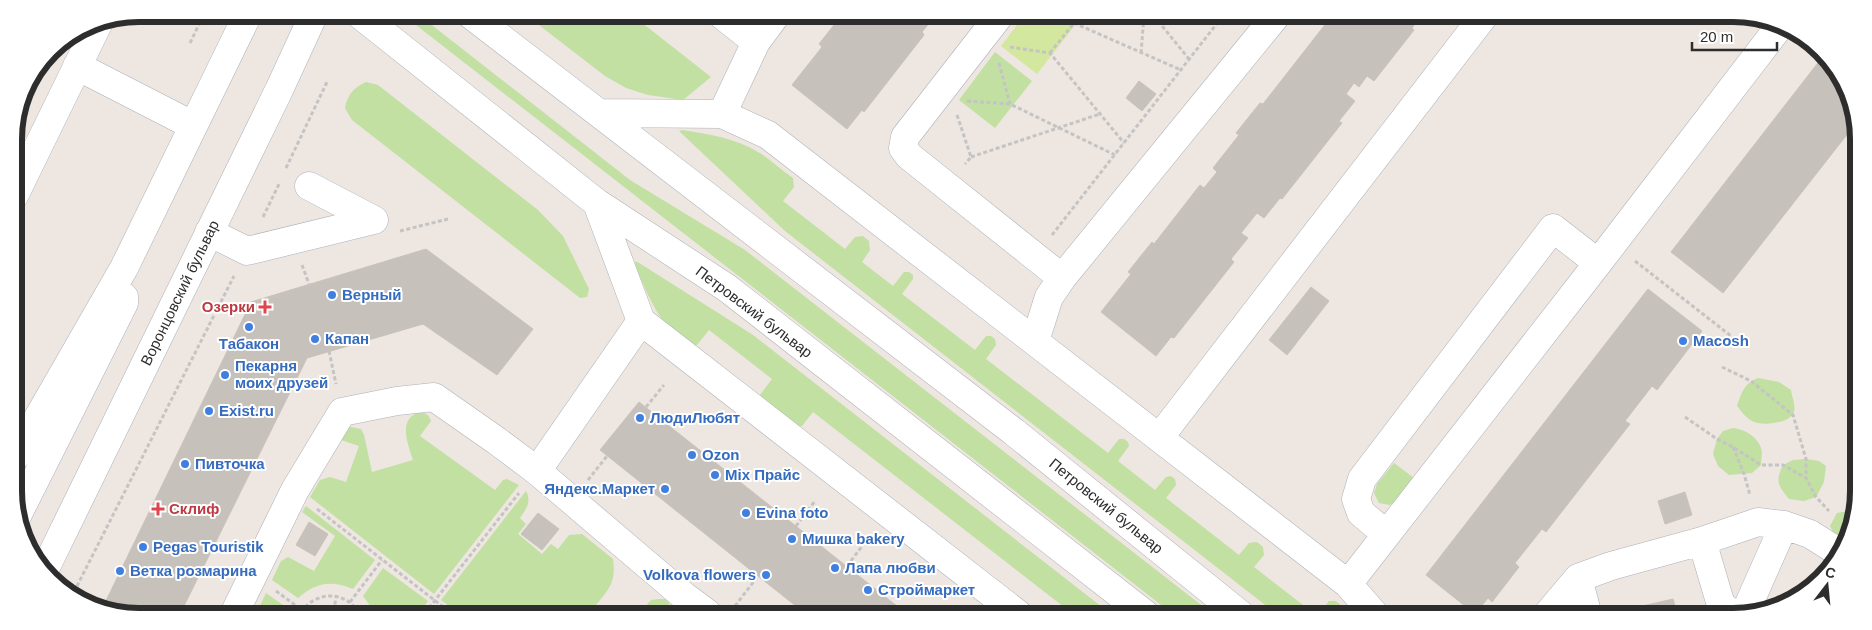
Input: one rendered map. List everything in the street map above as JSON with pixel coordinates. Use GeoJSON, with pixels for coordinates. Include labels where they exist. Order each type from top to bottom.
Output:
{"type":"FeatureCollection","features":[{"type":"Feature","properties":{"kind":"street"},"geometry":{"type":"LineString","coordinates":[[22,445],[124,268],[192,124],[244,22]]}},
{"type":"Feature","properties":{"kind":"street","name":"Воронцовский бульвар"},"geometry":{"type":"LineString","coordinates":[[48,563],[310,22]]}},
{"type":"Feature","properties":{"kind":"street","name":"Петровский бульвар"},"geometry":{"type":"LineString","coordinates":[[369,22],[597,203],[727,288],[1137,607]]}},
{"type":"Feature","properties":{"kind":"street","name":"Петровский бульвар"},"geometry":{"type":"LineString","coordinates":[[480,22],[1006,426],[1230,607]]}},
{"type":"Feature","properties":{"kind":"street"},"geometry":{"type":"LineString","coordinates":[[731,22],[756,42]]}},
{"type":"Feature","properties":{"kind":"street"},"geometry":{"type":"LineString","coordinates":[[722,114],[756,42],[771,22]]}},
{"type":"Feature","properties":{"kind":"street"},"geometry":{"type":"LineString","coordinates":[[1035,341],[1049,297],[1062,278],[1271,22]]}},
{"type":"Feature","properties":{"kind":"street"},"geometry":{"type":"LineString","coordinates":[[1159,438],[1479,22]]}},
{"type":"Feature","properties":{"kind":"street"},"geometry":{"type":"LineString","coordinates":[[988,30],[905,137],[903,148],[908,156],[1062,278]]}},
{"type":"Feature","properties":{"kind":"street"},"geometry":{"type":"LineString","coordinates":[[23,178],[94,31]]}},
{"type":"Feature","properties":{"kind":"street"},"geometry":{"type":"LineString","coordinates":[[1348,584],[1776,31]]}},
{"type":"Feature","properties":{"kind":"street"},"geometry":{"type":"LineString","coordinates":[[77,66],[192,124]]}},
{"type":"Feature","properties":{"kind":"street"},"geometry":{"type":"LineString","coordinates":[[599,113],[722,114],[768,135],[1348,584],[1368,607]]}},
{"type":"Feature","properties":{"kind":"street"},"geometry":{"type":"LineString","coordinates":[[209,232],[247,251],[374,220],[310,186]]}},
{"type":"Feature","properties":{"kind":"street"},"geometry":{"type":"LineString","coordinates":[[597,203],[641,321],[1010,607]]}},
{"type":"Feature","properties":{"kind":"street"},"geometry":{"type":"LineString","coordinates":[[1386,534],[1361,513],[1356,499],[1362,479],[1553,228],[1605,254]]}},
{"type":"Feature","properties":{"kind":"street"},"geometry":{"type":"LineString","coordinates":[[24,503],[124,302],[124,268]]}},
{"type":"Feature","properties":{"kind":"street"},"geometry":{"type":"LineString","coordinates":[[537,471],[641,321]]}},
{"type":"Feature","properties":{"kind":"street"},"geometry":{"type":"LineString","coordinates":[[238,608],[295,490],[342,412],[397,401],[434,397],[537,471],[684,596],[712,608]]}},
{"type":"Feature","properties":{"kind":"street"},"geometry":{"type":"LineString","coordinates":[[1747,606],[1771,523]]}},
{"type":"Feature","properties":{"kind":"street"},"geometry":{"type":"LineString","coordinates":[[1553,607],[1578,578],[1611,566],[1771,523],[1810,534],[1834,549]]}},
{"type":"Feature","properties":{"kind":"street"},"geometry":{"type":"LineString","coordinates":[[1702,541],[1721,605],[1724,607]]}},
{"type":"Feature","properties":{"kind":"street"},"geometry":{"type":"LineString","coordinates":[[1578,578],[1586,607]]}},
{"type":"Feature","properties":{"kind":"path"},"geometry":{"type":"LineString","coordinates":[[190,43],[200,22]]}},
{"type":"Feature","properties":{"kind":"path"},"geometry":{"type":"LineString","coordinates":[[1141,53],[1144,22]]}},
{"type":"Feature","properties":{"kind":"path"},"geometry":{"type":"LineString","coordinates":[[1159,22],[1189,59]]}},
{"type":"Feature","properties":{"kind":"path"},"geometry":{"type":"LineString","coordinates":[[1035,256],[1218,22]]}},
{"type":"Feature","properties":{"kind":"path"},"geometry":{"type":"LineString","coordinates":[[1050,53],[1074,23],[1181,70]]}},
{"type":"Feature","properties":{"kind":"path"},"geometry":{"type":"LineString","coordinates":[[988,30],[1005,46],[1050,53],[1124,143]]}},
{"type":"Feature","properties":{"kind":"path"},"geometry":{"type":"LineString","coordinates":[[988,30],[998,56],[1010,104]]}},
{"type":"Feature","properties":{"kind":"path"},"geometry":{"type":"LineString","coordinates":[[262,221],[327,82]]}},
{"type":"Feature","properties":{"kind":"path"},"geometry":{"type":"LineString","coordinates":[[940,92],[963,101],[1010,104],[1115,155]]}},
{"type":"Feature","properties":{"kind":"path"},"geometry":{"type":"LineString","coordinates":[[940,92],[956,111],[971,156]]}},
{"type":"Feature","properties":{"kind":"path"},"geometry":{"type":"LineString","coordinates":[[948,187],[971,156],[1100,114]]}},
{"type":"Feature","properties":{"kind":"path"},"geometry":{"type":"LineString","coordinates":[[1605,254],[1740,342]]}},
{"type":"Feature","properties":{"kind":"path"},"geometry":{"type":"LineString","coordinates":[[300,258],[309,284]]}},
{"type":"Feature","properties":{"kind":"path"},"geometry":{"type":"LineString","coordinates":[[76,588],[238,268]]}},
{"type":"Feature","properties":{"kind":"path"},"geometry":{"type":"LineString","coordinates":[[329,351],[337,392]]}},
{"type":"Feature","properties":{"kind":"path"},"geometry":{"type":"LineString","coordinates":[[1722,367],[1750,381],[1793,415],[1806,459],[1806,478],[1816,497]]}},
{"type":"Feature","properties":{"kind":"path"},"geometry":{"type":"LineString","coordinates":[[646,407],[664,385]]}},
{"type":"Feature","properties":{"kind":"path"},"geometry":{"type":"LineString","coordinates":[[1685,417],[1717,439],[1761,464],[1782,465],[1806,478]]}},
{"type":"Feature","properties":{"kind":"path"},"geometry":{"type":"LineString","coordinates":[[1733,447],[1744,474],[1771,523]]}},
{"type":"Feature","properties":{"kind":"path"},"geometry":{"type":"LineString","coordinates":[[586,483],[607,456]]}},
{"type":"Feature","properties":{"kind":"path"},"geometry":{"type":"LineString","coordinates":[[429,608],[537,471]]}},
{"type":"Feature","properties":{"kind":"path"},"geometry":{"type":"LineString","coordinates":[[796,526],[815,501]]}},
{"type":"Feature","properties":{"kind":"path"},"geometry":{"type":"LineString","coordinates":[[316,508],[445,608]]}},
{"type":"Feature","properties":{"kind":"path"},"geometry":{"type":"LineString","coordinates":[[847,566],[866,541]]}},
{"type":"Feature","properties":{"kind":"path"},"geometry":{"type":"LineString","coordinates":[[350,602],[382,560]]}},
{"type":"Feature","properties":{"kind":"path"},"geometry":{"type":"LineString","coordinates":[[724,608],[758,576]]}},
{"type":"Feature","properties":{"kind":"path"},"geometry":{"type":"LineString","coordinates":[[270,587],[298,608]]}},
{"type":"Feature","properties":{"kind":"path"},"geometry":{"type":"LineString","coordinates":[[336,596],[336,608]]}},
{"type":"Feature","properties":{"kind":"path"},"geometry":{"type":"LineString","coordinates":[[305,608],[313,600],[320,597],[336,596],[350,602],[355,608]]}},
{"type":"Feature","properties":{"kind":"green space"},"geometry":{"type":"Polygon","coordinates":[[[417,22],[428,22],[630,180],[745,250],[1204,607],[1164,607],[416,25],[417,22]]]}},
{"type":"Feature","properties":{"kind":"green space"},"geometry":{"type":"Polygon","coordinates":[[[535,22],[641,22],[711,77],[683,100],[648,95],[626,88],[605,76],[535,22]]]}},
{"type":"Feature","properties":{"kind":"green space"},"geometry":{"type":"Polygon","coordinates":[[[1019,22],[1077,22],[1037,74],[1001,46],[1019,22]]]}},
{"type":"Feature","properties":{"kind":"green space"},"geometry":{"type":"Polygon","coordinates":[[[995,52],[1032,81],[995,128],[959,100],[995,52]]]}},
{"type":"Feature","properties":{"kind":"green space"},"geometry":{"type":"Polygon","coordinates":[[[366,82],[378,85],[538,210],[563,236],[589,289],[587,297],[580,298],[352,120],[345,108],[348,99],[354,89],[366,82]]]}},
{"type":"Feature","properties":{"kind":"green space"},"geometry":{"type":"Polygon","coordinates":[[[679,131],[711,135],[731,140],[749,147],[771,161],[793,178],[794,187],[783,201],[845,249],[855,237],[863,236],[869,241],[870,250],[862,262],[893,286],[904,272],[909,272],[913,275],[913,279],[902,294],[975,350],[986,336],[991,336],[995,339],[996,345],[986,359],[1108,453],[1119,439],[1124,439],[1128,442],[1129,446],[1118,461],[1155,490],[1166,477],[1171,476],[1175,479],[1176,485],[1166,498],[1239,555],[1249,543],[1257,542],[1263,547],[1264,555],[1254,567],[1306,607],[1268,607],[785,231],[679,131]]]}},
{"type":"Feature","properties":{"kind":"green space"},"geometry":{"type":"Polygon","coordinates":[[[636,261],[753,335],[1103,607],[1065,607],[813,412],[802,426],[795,427],[761,400],[760,395],[772,379],[709,330],[697,345],[690,345],[669,327],[661,318],[648,295],[635,264],[636,261]]]}},
{"type":"Feature","properties":{"kind":"green space"},"geometry":{"type":"Polygon","coordinates":[[[1758,378],[1779,382],[1791,390],[1795,409],[1790,417],[1780,422],[1756,423],[1740,410],[1737,406],[1744,389],[1749,383],[1758,378]]]}},
{"type":"Feature","properties":{"kind":"green space"},"geometry":{"type":"Polygon","coordinates":[[[420,412],[427,415],[431,421],[420,436],[495,490],[503,480],[507,479],[519,485],[434,594],[310,497],[320,480],[330,477],[346,482],[359,446],[341,440],[346,426],[361,429],[372,472],[413,460],[407,440],[406,426],[408,420],[413,415],[420,412]]]}},
{"type":"Feature","properties":{"kind":"green space"},"geometry":{"type":"Polygon","coordinates":[[[1733,428],[1750,434],[1757,440],[1761,448],[1761,465],[1752,473],[1729,475],[1718,466],[1713,454],[1717,439],[1723,431],[1733,428]]]}},
{"type":"Feature","properties":{"kind":"green space"},"geometry":{"type":"Polygon","coordinates":[[[1793,460],[1819,461],[1826,466],[1824,482],[1816,497],[1804,501],[1789,499],[1782,490],[1778,480],[1783,465],[1793,460]]]}},
{"type":"Feature","properties":{"kind":"green space"},"geometry":{"type":"Polygon","coordinates":[[[1394,463],[1414,478],[1398,499],[1390,505],[1379,503],[1374,493],[1377,484],[1394,463]]]}},
{"type":"Feature","properties":{"kind":"green space"},"geometry":{"type":"Polygon","coordinates":[[[526,491],[528,502],[520,518],[526,524],[518,534],[542,554],[551,544],[558,549],[569,535],[582,534],[613,559],[613,579],[605,594],[596,605],[600,608],[451,608],[441,600],[526,491]]]}},
{"type":"Feature","properties":{"kind":"green space"},"geometry":{"type":"Polygon","coordinates":[[[306,506],[375,560],[353,589],[338,584],[324,584],[311,589],[298,598],[272,580],[281,561],[288,557],[314,571],[335,536],[302,512],[306,506]]]}},
{"type":"Feature","properties":{"kind":"green space"},"geometry":{"type":"Polygon","coordinates":[[[1847,511],[1846,521],[1838,541],[1830,526],[1837,513],[1847,511]]]}},
{"type":"Feature","properties":{"kind":"green space"},"geometry":{"type":"Polygon","coordinates":[[[383,568],[428,601],[423,608],[371,608],[363,596],[383,568]]]}},
{"type":"Feature","properties":{"kind":"green space"},"geometry":{"type":"Polygon","coordinates":[[[266,593],[287,608],[259,608],[266,593]]]}},
{"type":"Feature","properties":{"kind":"green space"},"geometry":{"type":"Polygon","coordinates":[[[665,599],[670,608],[644,608],[651,600],[665,599]]]}},
{"type":"Feature","properties":{"kind":"green space"},"geometry":{"type":"Polygon","coordinates":[[[1329,601],[1336,601],[1343,607],[1324,607],[1329,601]]]}},
{"type":"Feature","properties":{"kind":"building"},"geometry":{"type":"Polygon","coordinates":[[[836,22],[930,22],[922,32],[924,35],[864,112],[862,110],[847,129],[792,85],[822,47],[819,44],[836,22]]]}},
{"type":"Feature","properties":{"kind":"building"},"geometry":{"type":"Polygon","coordinates":[[[1327,22],[1416,22],[1412,28],[1414,30],[1374,81],[1367,76],[1359,87],[1354,83],[1346,94],[1355,101],[1339,121],[1342,123],[1282,199],[1280,198],[1264,218],[1257,213],[1241,233],[1248,238],[1231,259],[1234,262],[1174,338],[1171,337],[1156,356],[1101,312],[1131,274],[1128,272],[1152,242],[1154,244],[1200,185],[1204,188],[1217,172],[1213,168],[1239,135],[1236,133],[1260,103],[1263,104],[1327,22]]]}},
{"type":"Feature","properties":{"kind":"building"},"geometry":{"type":"Polygon","coordinates":[[[1819,61],[1830,74],[1843,102],[1849,132],[1723,293],[1671,252],[1819,61]]]}},
{"type":"Feature","properties":{"kind":"building"},"geometry":{"type":"Polygon","coordinates":[[[1139,81],[1156,94],[1142,111],[1126,98],[1139,81]]]}},
{"type":"Feature","properties":{"kind":"building"},"geometry":{"type":"Polygon","coordinates":[[[426,249],[533,329],[497,375],[423,324],[307,358],[183,608],[140,608],[105,603],[251,302],[426,249]]]}},
{"type":"Feature","properties":{"kind":"building"},"geometry":{"type":"Polygon","coordinates":[[[1311,287],[1329,301],[1287,355],[1269,340],[1311,287]]]}},
{"type":"Feature","properties":{"kind":"building"},"geometry":{"type":"Polygon","coordinates":[[[1648,289],[1702,331],[1657,390],[1652,386],[1625,421],[1630,424],[1546,532],[1542,529],[1515,563],[1519,567],[1492,602],[1488,598],[1481,607],[1466,607],[1426,575],[1648,289]]]}},
{"type":"Feature","properties":{"kind":"building"},"geometry":{"type":"Polygon","coordinates":[[[639,402],[899,608],[798,608],[600,450],[639,402]]]}},
{"type":"Feature","properties":{"kind":"building"},"geometry":{"type":"Polygon","coordinates":[[[1685,492],[1692,515],[1665,524],[1658,501],[1685,492]]]}},
{"type":"Feature","properties":{"kind":"building"},"geometry":{"type":"Polygon","coordinates":[[[538,513],[559,529],[542,550],[521,534],[538,513]]]}},
{"type":"Feature","properties":{"kind":"building"},"geometry":{"type":"Polygon","coordinates":[[[309,522],[328,534],[315,556],[296,545],[309,522]]]}},
{"type":"Feature","properties":{"kind":"building"},"geometry":{"type":"Polygon","coordinates":[[[1673,599],[1675,607],[1638,607],[1673,599]]]}},
{"type":"Feature","properties":{"kind":"place","name":"Верный"},"geometry":{"type":"Point","coordinates":[332,295]}},
{"type":"Feature","properties":{"kind":"place","name":"Озерки"},"geometry":{"type":"Point","coordinates":[265,307]}},
{"type":"Feature","properties":{"kind":"place","name":"Табакон"},"geometry":{"type":"Point","coordinates":[249,327]}},
{"type":"Feature","properties":{"kind":"place","name":"Капан"},"geometry":{"type":"Point","coordinates":[315,339]}},
{"type":"Feature","properties":{"kind":"place","name":"Macosh"},"geometry":{"type":"Point","coordinates":[1683,341]}},
{"type":"Feature","properties":{"kind":"place","name":"Пекарня моих друзей"},"geometry":{"type":"Point","coordinates":[225,375]}},
{"type":"Feature","properties":{"kind":"place","name":"Exist.ru"},"geometry":{"type":"Point","coordinates":[209,411]}},
{"type":"Feature","properties":{"kind":"place","name":"ЛюдиЛюбят"},"geometry":{"type":"Point","coordinates":[640,418]}},
{"type":"Feature","properties":{"kind":"place","name":"Ozon"},"geometry":{"type":"Point","coordinates":[692,455]}},
{"type":"Feature","properties":{"kind":"place","name":"Пивточка"},"geometry":{"type":"Point","coordinates":[185,464]}},
{"type":"Feature","properties":{"kind":"place","name":"Mix Прайс"},"geometry":{"type":"Point","coordinates":[715,475]}},
{"type":"Feature","properties":{"kind":"place","name":"Яндекс.Маркет"},"geometry":{"type":"Point","coordinates":[665,489]}},
{"type":"Feature","properties":{"kind":"place","name":"Склиф"},"geometry":{"type":"Point","coordinates":[158,509]}},
{"type":"Feature","properties":{"kind":"place","name":"Evina foto"},"geometry":{"type":"Point","coordinates":[746,513]}},
{"type":"Feature","properties":{"kind":"place","name":"Мишка bakery"},"geometry":{"type":"Point","coordinates":[792,539]}},
{"type":"Feature","properties":{"kind":"place","name":"Pegas Touristik"},"geometry":{"type":"Point","coordinates":[143,547]}},
{"type":"Feature","properties":{"kind":"place","name":"Лапа любви"},"geometry":{"type":"Point","coordinates":[835,568]}},
{"type":"Feature","properties":{"kind":"place","name":"Ветка розмарина"},"geometry":{"type":"Point","coordinates":[120,571]}},
{"type":"Feature","properties":{"kind":"place","name":"Volkova flowers"},"geometry":{"type":"Point","coordinates":[766,575]}},
{"type":"Feature","properties":{"kind":"place","name":"Строймаркет"},"geometry":{"type":"Point","coordinates":[868,590]}}]}
